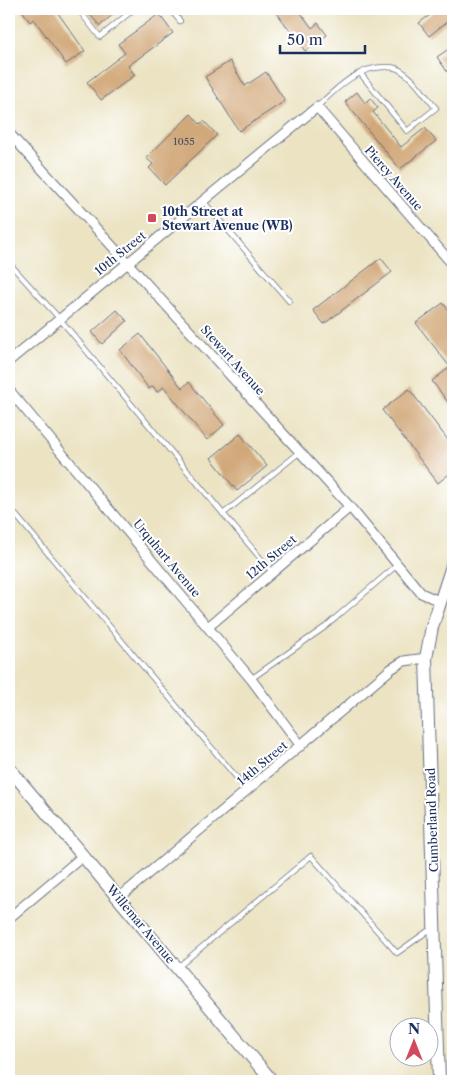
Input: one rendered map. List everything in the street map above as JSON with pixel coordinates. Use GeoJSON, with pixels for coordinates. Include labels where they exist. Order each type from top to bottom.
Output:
{"type":"FeatureCollection","features":[{"type":"Feature","properties":{"kind":"street","name":"10th Street"},"geometry":{"type":"LineString","coordinates":[[9,361],[317,107]]}},
{"type":"Feature","properties":{"kind":"street","name":"Piercy Avenue"},"geometry":{"type":"LineString","coordinates":[[317,107],[453,265]]}},
{"type":"Feature","properties":{"kind":"street","name":"Stewart Avenue"},"geometry":{"type":"LineString","coordinates":[[9,133],[300,452],[421,593],[439,601]]}},
{"type":"Feature","properties":{"kind":"street","name":"Urquhart Avenue"},"geometry":{"type":"LineString","coordinates":[[9,390],[251,679],[301,746]]}},
{"type":"Feature","properties":{"kind":"street","name":"12th Street"},"geometry":{"type":"LineString","coordinates":[[208,627],[350,508]]}},
{"type":"Feature","properties":{"kind":"street","name":"Cumberland Road"},"geometry":{"type":"LineString","coordinates":[[439,1081],[426,658],[428,641],[439,601],[453,563]]}},
{"type":"Feature","properties":{"kind":"street","name":"14th Street"},"geometry":{"type":"LineString","coordinates":[[119,898],[391,669],[404,661],[426,658]]}},
{"type":"Feature","properties":{"kind":"street","name":"Willemar Avenue"},"geometry":{"type":"LineString","coordinates":[[9,768],[272,1081]]}},
{"type":"Feature","properties":{"kind":"street"},"geometry":{"type":"LineString","coordinates":[[10,915],[83,856]]}},
{"type":"Feature","properties":{"kind":"lane"},"geometry":{"type":"LineString","coordinates":[[78,9],[100,37],[134,9]]}},
{"type":"Feature","properties":{"kind":"lane"},"geometry":{"type":"LineString","coordinates":[[170,9],[180,21]]}},
{"type":"Feature","properties":{"kind":"lane"},"geometry":{"type":"LineString","coordinates":[[317,107],[340,85],[360,72],[377,67],[396,68],[412,78],[436,108],[407,131],[360,72]]}},
{"type":"Feature","properties":{"kind":"lane"},"geometry":{"type":"LineString","coordinates":[[203,201],[289,301]]}},
{"type":"Feature","properties":{"kind":"lane"},"geometry":{"type":"LineString","coordinates":[[9,263],[59,318],[272,572]]}},
{"type":"Feature","properties":{"kind":"lane"},"geometry":{"type":"LineString","coordinates":[[223,514],[300,452]]}},
{"type":"Feature","properties":{"kind":"lane"},"geometry":{"type":"LineString","coordinates":[[9,507],[248,791]]}},
{"type":"Feature","properties":{"kind":"lane"},"geometry":{"type":"LineString","coordinates":[[251,679],[325,627],[397,565]]}},
{"type":"Feature","properties":{"kind":"lane"},"geometry":{"type":"LineString","coordinates":[[177,968],[311,856],[397,953],[435,926]]}},
{"type":"Feature","properties":{"kind":"building"},"geometry":{"type":"Polygon","coordinates":[[[21,9],[55,9],[85,51],[66,64],[34,19],[30,22],[21,9]]]}},
{"type":"Feature","properties":{"kind":"building"},"geometry":{"type":"Polygon","coordinates":[[[85,9],[119,9],[100,26],[85,9]]]}},
{"type":"Feature","properties":{"kind":"building"},"geometry":{"type":"Polygon","coordinates":[[[274,9],[298,9],[312,28],[318,23],[327,35],[305,51],[274,9]]]}},
{"type":"Feature","properties":{"kind":"building"},"geometry":{"type":"Polygon","coordinates":[[[438,9],[453,9],[453,17],[429,36],[419,23],[438,9]]]}},
{"type":"Feature","properties":{"kind":"building"},"geometry":{"type":"Polygon","coordinates":[[[159,14],[173,33],[128,66],[135,75],[101,100],[87,82],[125,53],[118,44],[159,14]]]}},
{"type":"Feature","properties":{"kind":"building"},"geometry":{"type":"Polygon","coordinates":[[[453,46],[453,80],[437,57],[453,46]]]}},
{"type":"Feature","properties":{"kind":"building"},"geometry":{"type":"Polygon","coordinates":[[[230,61],[245,86],[266,72],[285,101],[239,131],[205,77],[230,61]]]}},
{"type":"Feature","properties":{"kind":"building"},"geometry":{"type":"Polygon","coordinates":[[[357,92],[365,103],[370,98],[378,108],[373,112],[401,147],[425,128],[436,141],[400,169],[345,102],[357,92]]]}},
{"type":"Feature","properties":{"kind":"building"},"geometry":{"type":"Polygon","coordinates":[[[191,114],[200,124],[204,121],[217,135],[165,185],[149,168],[153,164],[146,158],[191,114]]]}},
{"type":"Feature","properties":{"kind":"building"},"geometry":{"type":"Polygon","coordinates":[[[381,258],[392,272],[324,324],[313,310],[381,258]]]}},
{"type":"Feature","properties":{"kind":"building"},"geometry":{"type":"Polygon","coordinates":[[[443,303],[453,316],[453,409],[432,381],[450,367],[416,323],[443,303]]]}},
{"type":"Feature","properties":{"kind":"building"},"geometry":{"type":"Polygon","coordinates":[[[117,310],[127,321],[102,344],[92,332],[117,310]]]}},
{"type":"Feature","properties":{"kind":"building"},"geometry":{"type":"Polygon","coordinates":[[[140,334],[182,388],[189,382],[224,425],[207,440],[164,387],[157,392],[153,386],[149,389],[120,350],[140,334]]]}},
{"type":"Feature","properties":{"kind":"building"},"geometry":{"type":"Polygon","coordinates":[[[409,389],[448,440],[453,436],[453,471],[438,483],[382,410],[409,389]]]}},
{"type":"Feature","properties":{"kind":"building"},"geometry":{"type":"Polygon","coordinates":[[[240,434],[267,466],[237,491],[211,458],[240,434]]]}},
{"type":"Feature","properties":{"kind":"place","name":"10th Street at Stewart Avenue (WB)"},"geometry":{"type":"Point","coordinates":[152,218]}}]}
